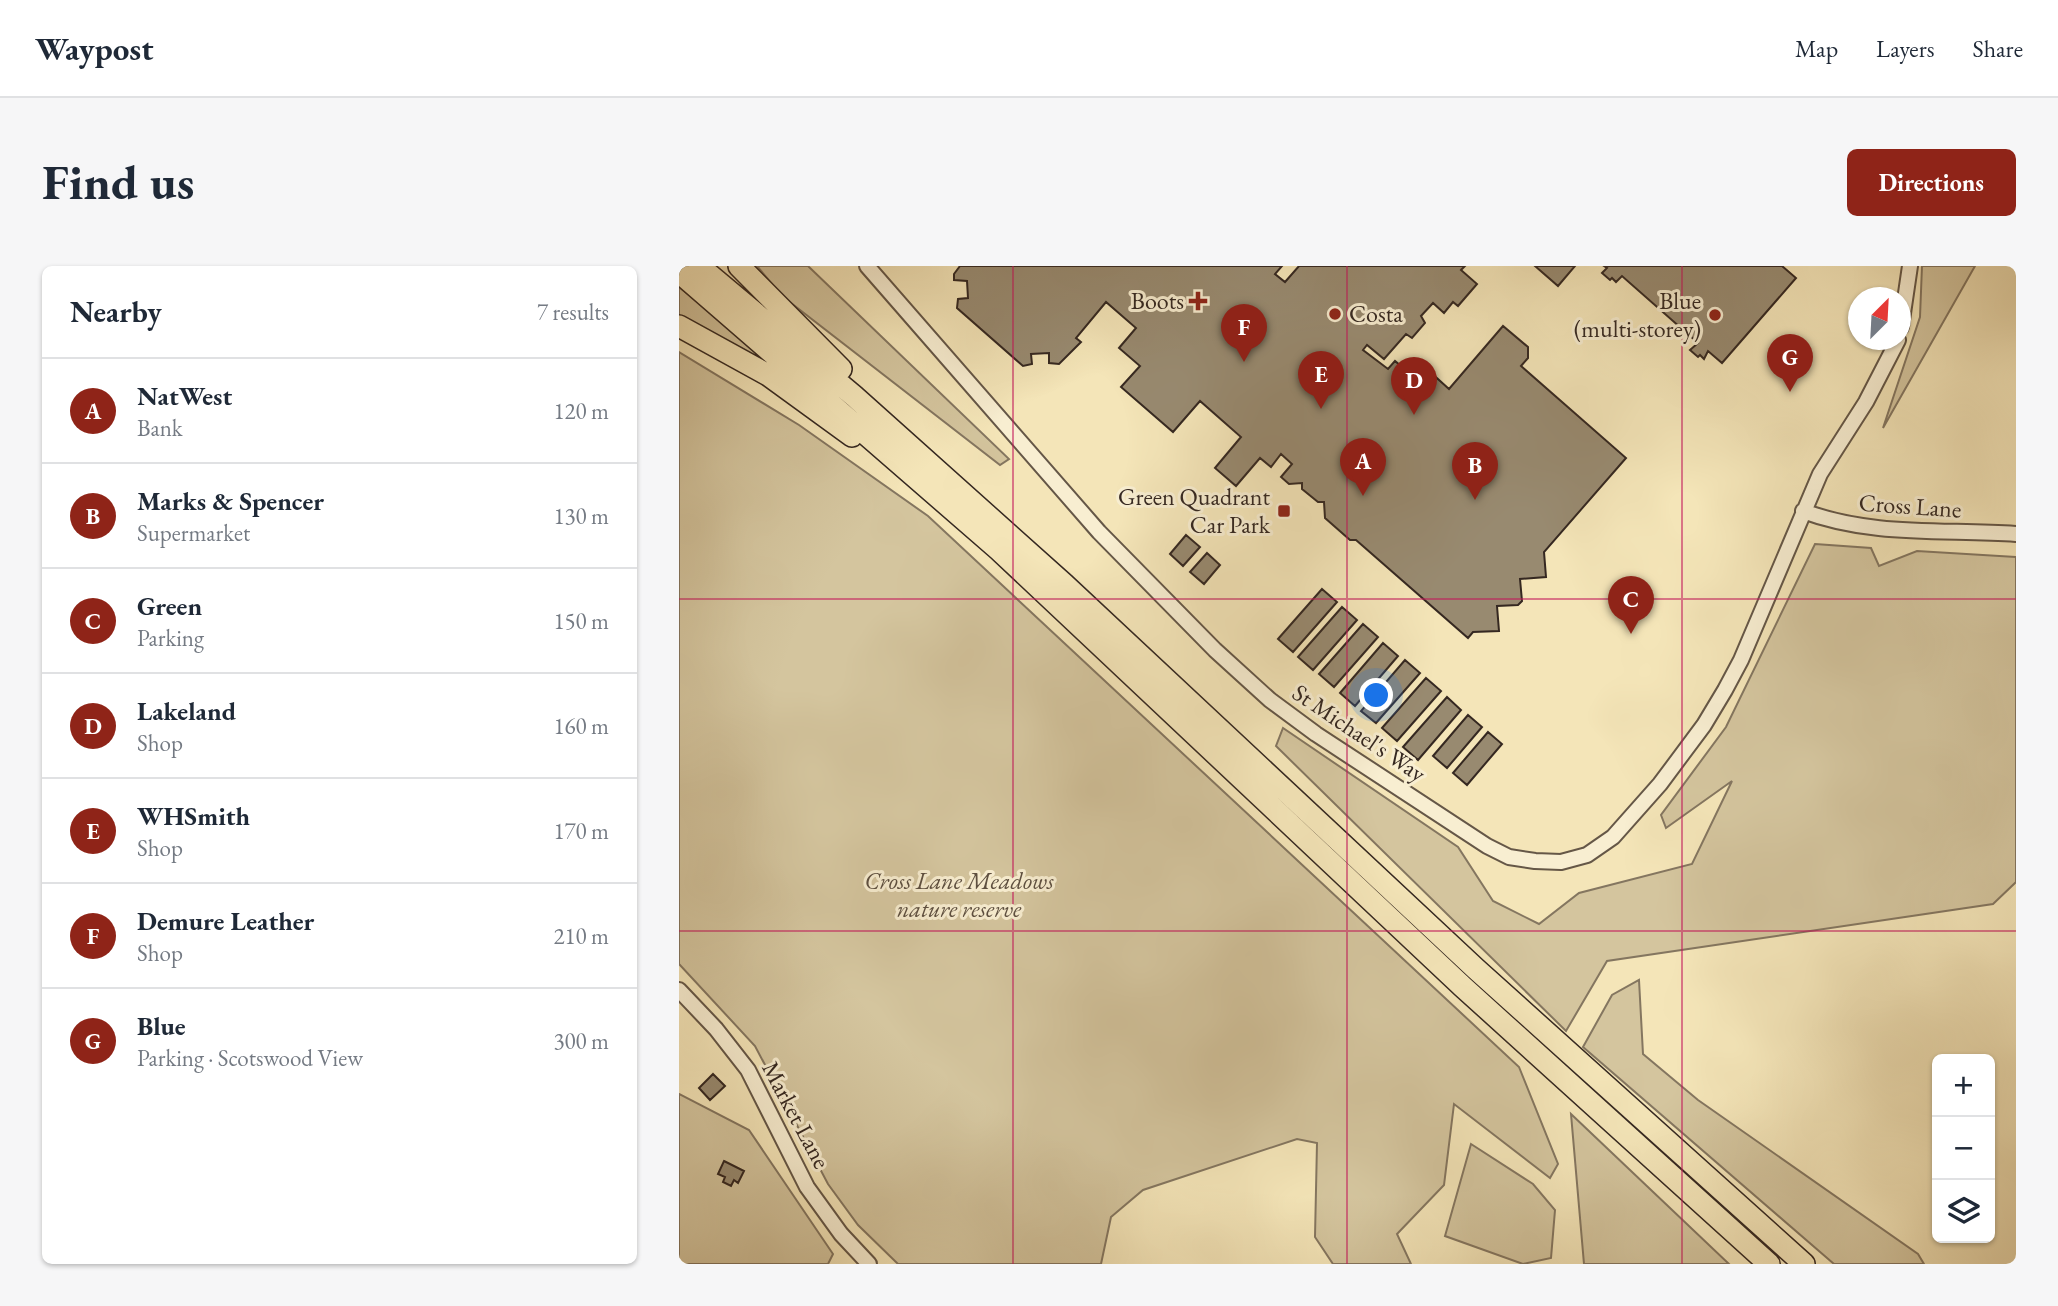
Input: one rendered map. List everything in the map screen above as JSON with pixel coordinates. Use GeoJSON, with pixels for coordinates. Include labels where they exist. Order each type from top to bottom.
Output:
{"type":"FeatureCollection","features":[{"type":"Feature","properties":{"kind":"highway"},"geometry":{"type":"LineString","coordinates":[[699,266],[865,405],[1020,544],[1496,987],[1804,1264]]}},
{"type":"Feature","properties":{"kind":"highway"},"geometry":{"type":"LineString","coordinates":[[739,266],[1020,544]]}},
{"type":"Feature","properties":{"kind":"highway"},"geometry":{"type":"LineString","coordinates":[[679,272],[893,455],[1463,988],[1769,1264]]}},
{"type":"Feature","properties":{"kind":"highway"},"geometry":{"type":"LineString","coordinates":[[679,326],[748,363],[801,398],[899,475],[987,556],[1047,598]]}},
{"type":"Feature","properties":{"kind":"street","name":"St Michael's Way"},"geometry":{"type":"LineString","coordinates":[[867,266],[1099,532],[1224,658],[1270,700],[1315,734],[1487,846],[1509,857],[1561,862],[1587,855],[1613,837],[1660,784],[1704,726],[1741,660],[1820,474],[1866,402],[1893,350]]}},
{"type":"Feature","properties":{"kind":"street"},"geometry":{"type":"LineString","coordinates":[[1907,287],[1910,266]]}},
{"type":"Feature","properties":{"kind":"street","name":"Cross Lane"},"geometry":{"type":"LineString","coordinates":[[1803,511],[1827,520],[1879,529],[2016,534]]}},
{"type":"Feature","properties":{"kind":"street","name":"Market Lane"},"geometry":{"type":"LineString","coordinates":[[679,990],[716,1029],[748,1070],[807,1186],[841,1234],[869,1264]]}},
{"type":"Feature","properties":{"kind":"green space"},"geometry":{"type":"Polygon","coordinates":[[[757,266],[808,266],[1009,459],[1000,465],[782,296],[757,266]]]}},
{"type":"Feature","properties":{"kind":"green space"},"geometry":{"type":"Polygon","coordinates":[[[1922,266],[1975,266],[1883,428],[1911,350],[1920,317],[1922,266]]]}},
{"type":"Feature","properties":{"kind":"green space"},"geometry":{"type":"Polygon","coordinates":[[[679,287],[807,389],[679,316],[679,287]]]}},
{"type":"Feature","properties":{"kind":"green space","name":"Cross Lane Meadows nature reserve"},"geometry":{"type":"Polygon","coordinates":[[[679,352],[799,425],[928,516],[1519,1067],[1558,1164],[1550,1178],[1454,1104],[1444,1185],[1397,1234],[1411,1264],[1333,1264],[1315,1237],[1317,1143],[1297,1139],[1143,1190],[1111,1217],[1101,1264],[898,1264],[858,1225],[828,1184],[755,1046],[679,964],[679,352]]]}},
{"type":"Feature","properties":{"kind":"green space"},"geometry":{"type":"Polygon","coordinates":[[[1815,544],[1871,548],[1879,566],[1917,551],[2016,557],[2016,882],[1993,904],[1607,961],[1566,1031],[1276,746],[1283,728],[1458,847],[1493,901],[1539,924],[1579,893],[1692,864],[1732,781],[1666,828],[1661,815],[1726,727],[1815,544]]]}},
{"type":"Feature","properties":{"kind":"green space"},"geometry":{"type":"Polygon","coordinates":[[[1639,980],[1643,1054],[1698,1100],[1918,1254],[1924,1264],[1834,1264],[1583,1047],[1612,995],[1639,980]]]}},
{"type":"Feature","properties":{"kind":"green space"},"geometry":{"type":"Polygon","coordinates":[[[679,1094],[749,1130],[833,1254],[828,1264],[679,1264],[679,1094]]]}},
{"type":"Feature","properties":{"kind":"green space"},"geometry":{"type":"Polygon","coordinates":[[[1571,1114],[1729,1264],[1584,1264],[1571,1114]]]}},
{"type":"Feature","properties":{"kind":"green space"},"geometry":{"type":"Polygon","coordinates":[[[1471,1144],[1533,1184],[1555,1210],[1551,1258],[1523,1264],[1445,1236],[1471,1144]]]}},
{"type":"Feature","properties":{"kind":"building"},"geometry":{"type":"Polygon","coordinates":[[[960,266],[1282,266],[1275,274],[1285,282],[1299,266],[1465,266],[1461,270],[1477,284],[1458,306],[1453,302],[1444,313],[1433,303],[1421,316],[1425,323],[1412,338],[1406,334],[1384,359],[1367,345],[1363,350],[1388,369],[1395,361],[1408,372],[1418,361],[1449,389],[1503,326],[1528,347],[1528,358],[1521,366],[1626,458],[1544,552],[1546,577],[1520,579],[1522,601],[1518,605],[1497,606],[1499,631],[1473,632],[1468,638],[1356,540],[1350,540],[1325,518],[1324,502],[1318,502],[1302,489],[1302,483],[1289,484],[1281,477],[1292,464],[1281,454],[1271,467],[1260,458],[1236,486],[1215,468],[1241,437],[1200,401],[1173,432],[1121,387],[1140,366],[1119,348],[1136,328],[1106,302],[1076,338],[1081,342],[1059,364],[1049,363],[1049,353],[1031,354],[1032,364],[1023,366],[957,308],[958,299],[968,298],[967,281],[954,280],[954,274],[960,266]]]}},
{"type":"Feature","properties":{"kind":"building"},"geometry":{"type":"Polygon","coordinates":[[[1535,266],[1575,266],[1558,286],[1535,266]]]}},
{"type":"Feature","properties":{"kind":"building","name":"Blue (multi-storey)"},"geometry":{"type":"Polygon","coordinates":[[[1604,266],[1782,266],[1796,278],[1722,363],[1708,351],[1704,359],[1700,355],[1698,357],[1690,350],[1698,343],[1622,276],[1616,282],[1612,278],[1610,280],[1602,273],[1607,268],[1604,266]]]}},
{"type":"Feature","properties":{"kind":"building"},"geometry":{"type":"Polygon","coordinates":[[[1186,535],[1200,547],[1183,566],[1170,554],[1186,535]]]}},
{"type":"Feature","properties":{"kind":"building"},"geometry":{"type":"Polygon","coordinates":[[[1207,553],[1220,565],[1204,584],[1190,572],[1207,553]]]}},
{"type":"Feature","properties":{"kind":"building"},"geometry":{"type":"Polygon","coordinates":[[[1322,589],[1337,602],[1293,652],[1278,639],[1322,589]]]}},
{"type":"Feature","properties":{"kind":"building"},"geometry":{"type":"Polygon","coordinates":[[[1342,607],[1357,620],[1313,670],[1298,657],[1342,607]]]}},
{"type":"Feature","properties":{"kind":"building"},"geometry":{"type":"Polygon","coordinates":[[[1363,624],[1378,637],[1334,687],[1319,674],[1363,624]]]}},
{"type":"Feature","properties":{"kind":"building"},"geometry":{"type":"Polygon","coordinates":[[[1383,643],[1398,656],[1355,706],[1340,693],[1383,643]]]}},
{"type":"Feature","properties":{"kind":"building"},"geometry":{"type":"Polygon","coordinates":[[[1405,660],[1420,673],[1376,723],[1361,711],[1405,660]]]}},
{"type":"Feature","properties":{"kind":"building"},"geometry":{"type":"Polygon","coordinates":[[[1426,678],[1441,691],[1397,741],[1382,728],[1426,678]]]}},
{"type":"Feature","properties":{"kind":"building"},"geometry":{"type":"Polygon","coordinates":[[[1447,697],[1461,710],[1418,760],[1403,747],[1447,697]]]}},
{"type":"Feature","properties":{"kind":"building"},"geometry":{"type":"Polygon","coordinates":[[[1468,715],[1482,727],[1447,768],[1433,756],[1468,715]]]}},
{"type":"Feature","properties":{"kind":"building"},"geometry":{"type":"Polygon","coordinates":[[[1488,732],[1502,744],[1467,785],[1453,773],[1488,732]]]}},
{"type":"Feature","properties":{"kind":"building"},"geometry":{"type":"Polygon","coordinates":[[[713,1074],[725,1086],[710,1100],[699,1088],[713,1074]]]}},
{"type":"Feature","properties":{"kind":"building"},"geometry":{"type":"Polygon","coordinates":[[[724,1161],[744,1171],[738,1183],[734,1180],[731,1186],[723,1182],[725,1177],[718,1174],[724,1161]]]}},
{"type":"Feature","properties":{"kind":"place","name":"Boots"},"geometry":{"type":"Point","coordinates":[1198,301]}},
{"type":"Feature","properties":{"kind":"place","name":"Costa"},"geometry":{"type":"Point","coordinates":[1335,314]}},
{"type":"Feature","properties":{"kind":"place","name":"Blue (multi-storey)"},"geometry":{"type":"Point","coordinates":[1715,315]}},
{"type":"Feature","properties":{"kind":"place","name":"Demure Leather"},"geometry":{"type":"Point","coordinates":[1244,362]}},
{"type":"Feature","properties":{"kind":"place","name":"Blue"},"geometry":{"type":"Point","coordinates":[1790,392]}},
{"type":"Feature","properties":{"kind":"place","name":"WHSmith"},"geometry":{"type":"Point","coordinates":[1321,409]}},
{"type":"Feature","properties":{"kind":"place","name":"Lakeland"},"geometry":{"type":"Point","coordinates":[1414,415]}},
{"type":"Feature","properties":{"kind":"place","name":"NatWest"},"geometry":{"type":"Point","coordinates":[1363,496]}},
{"type":"Feature","properties":{"kind":"place","name":"Marks & Spencer"},"geometry":{"type":"Point","coordinates":[1475,500]}},
{"type":"Feature","properties":{"kind":"place","name":"Green Quadrant Car Park"},"geometry":{"type":"Point","coordinates":[1284,511]}},
{"type":"Feature","properties":{"kind":"place","name":"Green"},"geometry":{"type":"Point","coordinates":[1631,634]}}]}
